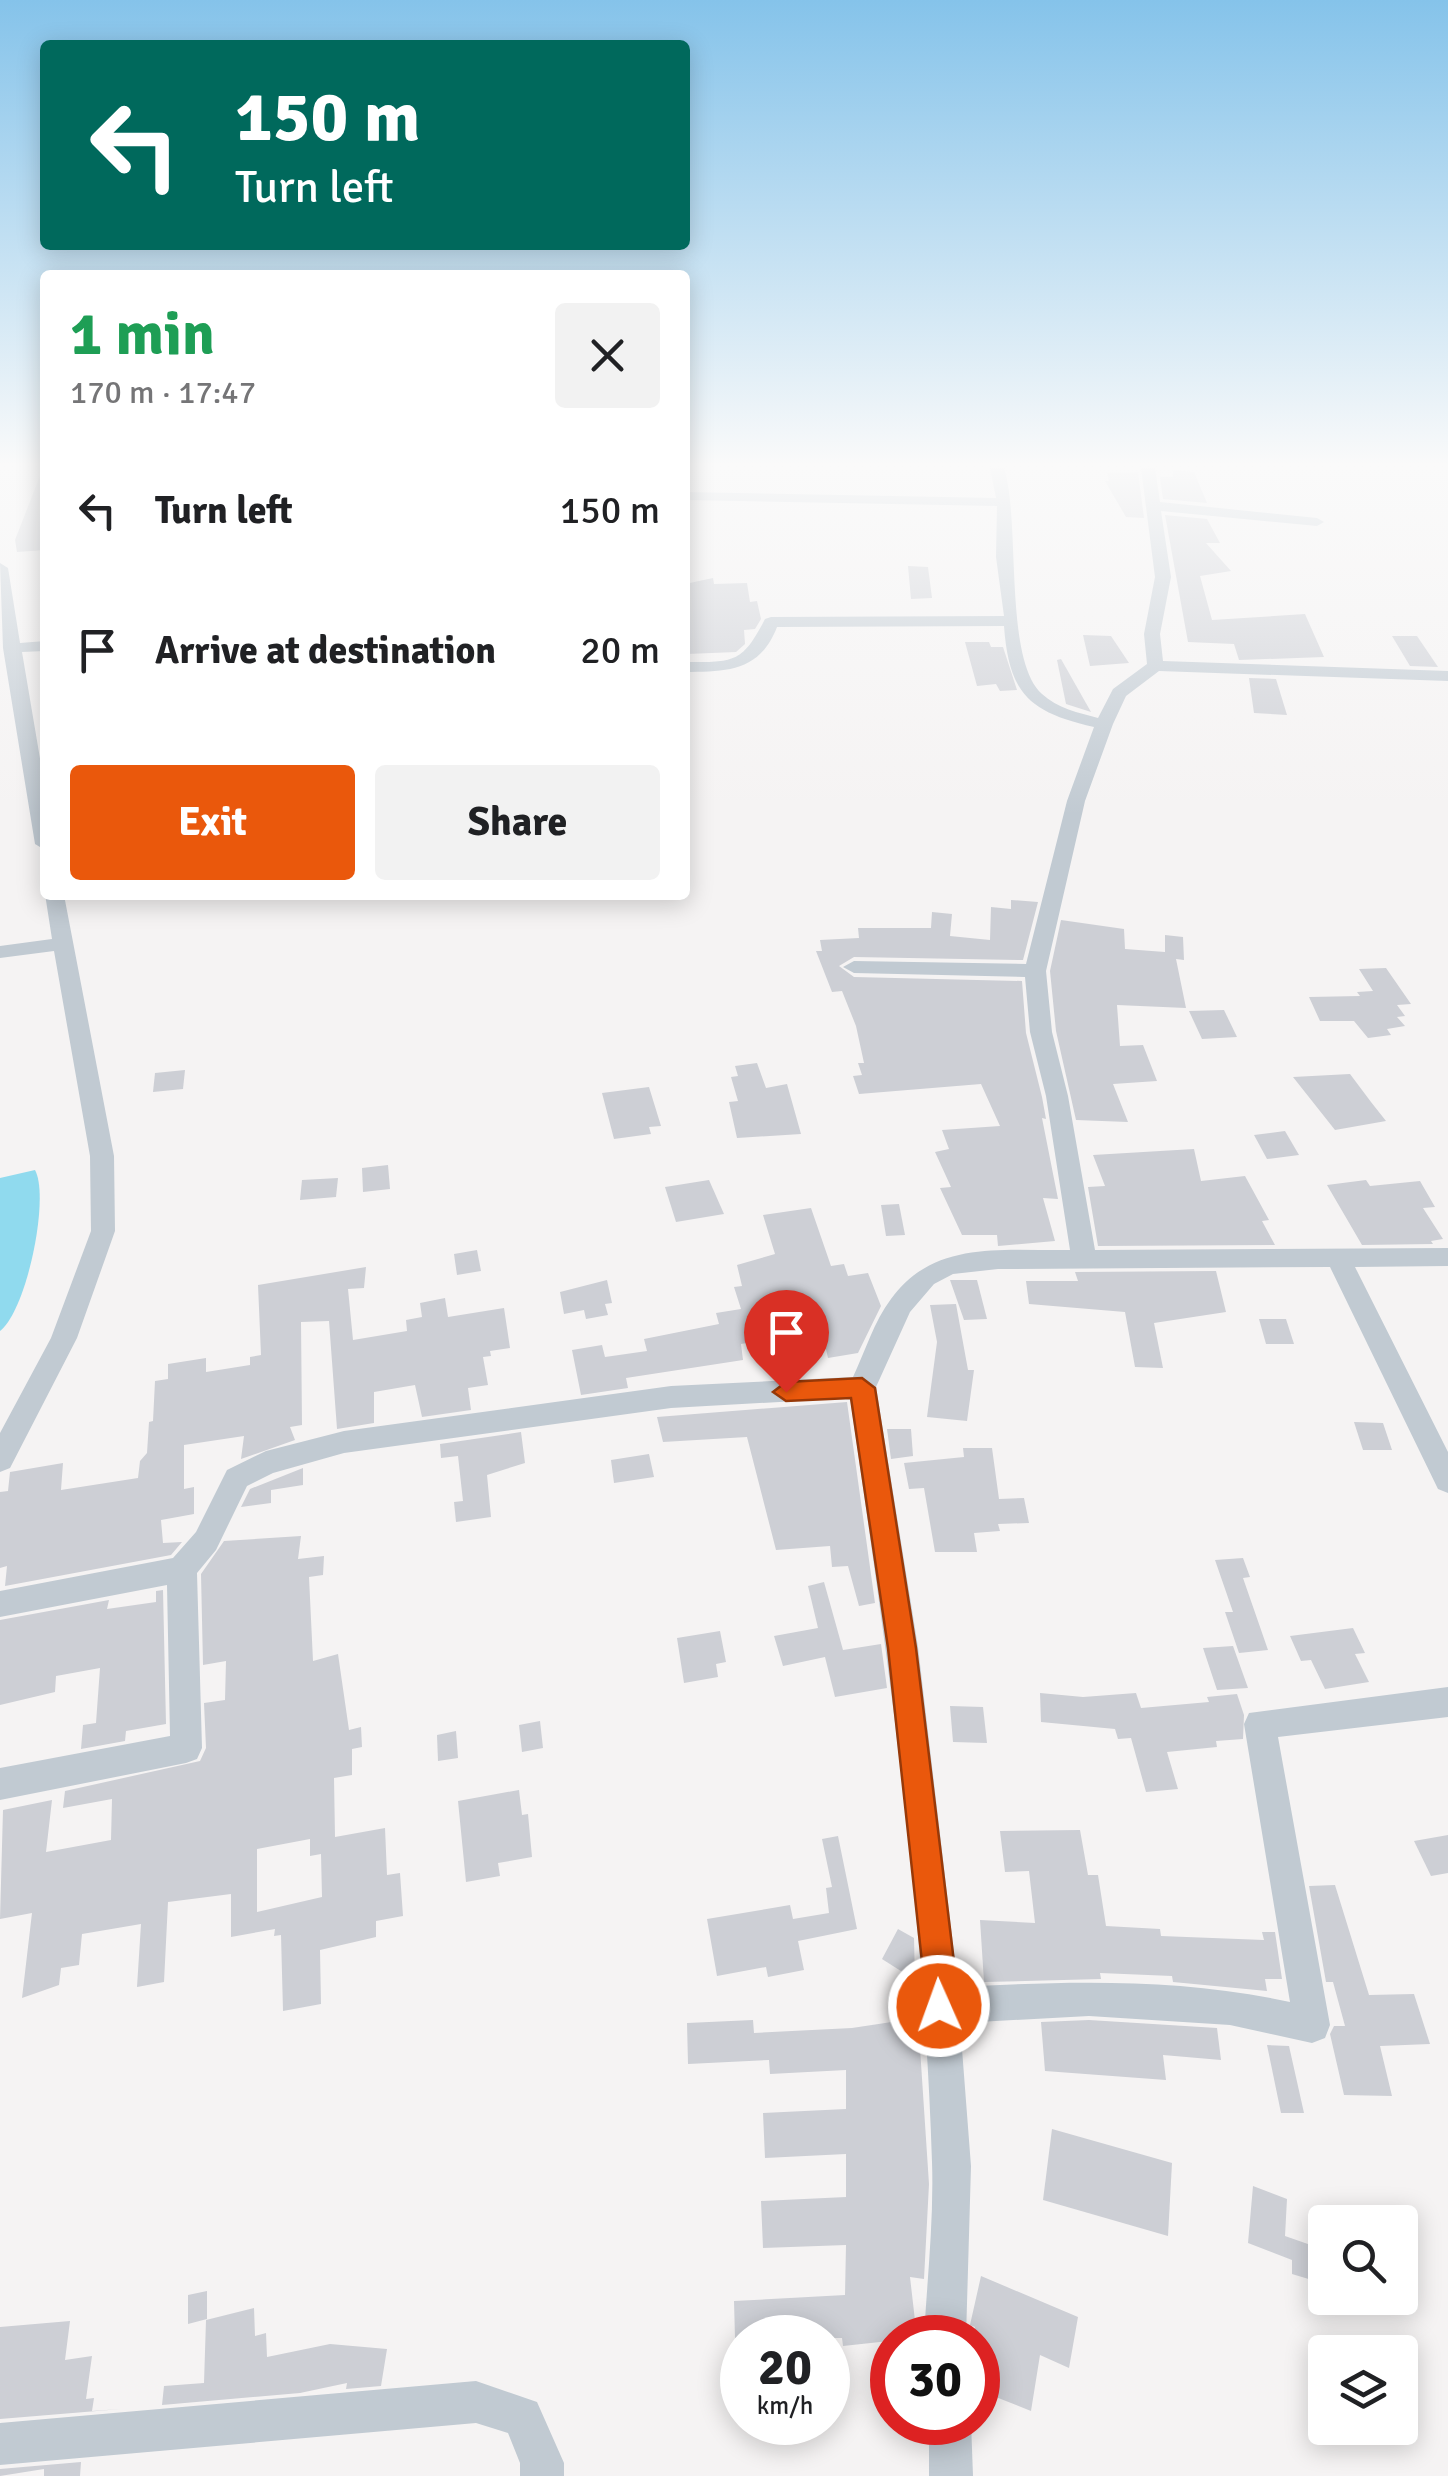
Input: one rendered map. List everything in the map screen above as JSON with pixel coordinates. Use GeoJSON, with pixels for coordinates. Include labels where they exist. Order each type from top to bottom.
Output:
{"type":"FeatureCollection","features":[{"type":"Feature","properties":{"kind":"street"},"geometry":{"type":"LineString","coordinates":[[2,584],[40,815]]}},
{"type":"Feature","properties":{"kind":"street"},"geometry":{"type":"LineString","coordinates":[[1009,584],[1012,606],[1009,622],[1024,684],[1032,698],[1060,716],[1104,724]]}},
{"type":"Feature","properties":{"kind":"street"},"geometry":{"type":"LineString","coordinates":[[1155,666],[1152,634],[1163,584]]}},
{"type":"Feature","properties":{"kind":"street"},"geometry":{"type":"LineString","coordinates":[[690,668],[750,661],[762,649],[771,622],[1009,622]]}},
{"type":"Feature","properties":{"kind":"street"},"geometry":{"type":"LineString","coordinates":[[11,648],[40,646]]}},
{"type":"Feature","properties":{"kind":"street"},"geometry":{"type":"LineString","coordinates":[[1084,1261],[1057,1096],[1041,1032],[1035,970],[1076,801],[1119,693],[1155,666],[1240,665],[1448,676]]}},
{"type":"Feature","properties":{"kind":"street"},"geometry":{"type":"LineString","coordinates":[[0,1460],[64,1338],[102,1231],[102,1156],[55,900]]}},
{"type":"Feature","properties":{"kind":"street"},"geometry":{"type":"LineString","coordinates":[[0,952],[64,944]]}},
{"type":"Feature","properties":{"kind":"street"},"geometry":{"type":"LineString","coordinates":[[854,968],[1035,970]]}},
{"type":"Feature","properties":{"kind":"street"},"geometry":{"type":"LineString","coordinates":[[946,2315],[952,2166],[938,1962],[902,1648],[862,1388],[900,1306],[926,1277],[949,1265],[998,1260],[1448,1257]]}},
{"type":"Feature","properties":{"kind":"street"},"geometry":{"type":"LineString","coordinates":[[1338,1258],[1448,1480]]}},
{"type":"Feature","properties":{"kind":"street"},"geometry":{"type":"LineString","coordinates":[[0,1604],[182,1569],[206,1541],[237,1478],[266,1464],[344,1442],[671,1397],[862,1388]]}},
{"type":"Feature","properties":{"kind":"street"},"geometry":{"type":"LineString","coordinates":[[0,1784],[186,1748],[182,1569]]}},
{"type":"Feature","properties":{"kind":"street"},"geometry":{"type":"LineString","coordinates":[[939,2006],[1089,1998],[1230,2007],[1312,2025],[1260,1724],[1448,1702]]}},
{"type":"Feature","properties":{"kind":"street"},"geometry":{"type":"LineString","coordinates":[[0,2444],[476,2402],[522,2417],[542,2463],[542,2476]]}},
{"type":"Feature","properties":{"kind":"street"},"geometry":{"type":"LineString","coordinates":[[950,2445],[951,2476]]}},
{"type":"Feature","properties":{"kind":"water"},"geometry":{"type":"Polygon","coordinates":[[[35,1170],[40,1204],[33,1253],[19,1301],[0,1331],[0,1178],[35,1170]]]}},
{"type":"Feature","properties":{"kind":"building"},"geometry":{"type":"Polygon","coordinates":[[[690,584],[747,584],[750,602],[757,601],[761,619],[755,629],[744,630],[745,644],[736,652],[690,654],[690,584]]]}},
{"type":"Feature","properties":{"kind":"building"},"geometry":{"type":"Polygon","coordinates":[[[910,584],[930,584],[932,598],[911,599],[910,584]]]}},
{"type":"Feature","properties":{"kind":"building"},"geometry":{"type":"Polygon","coordinates":[[[1177,584],[1202,584],[1212,620],[1305,614],[1324,657],[1239,660],[1234,644],[1188,642],[1177,584]]]}},
{"type":"Feature","properties":{"kind":"building"},"geometry":{"type":"Polygon","coordinates":[[[1083,635],[1111,636],[1129,663],[1090,666],[1083,635]]]}},
{"type":"Feature","properties":{"kind":"building"},"geometry":{"type":"Polygon","coordinates":[[[1392,636],[1417,636],[1438,667],[1410,666],[1392,636]]]}},
{"type":"Feature","properties":{"kind":"building"},"geometry":{"type":"Polygon","coordinates":[[[965,642],[989,642],[991,647],[1003,647],[1017,690],[1000,691],[996,684],[977,686],[965,642]]]}},
{"type":"Feature","properties":{"kind":"building"},"geometry":{"type":"Polygon","coordinates":[[[1061,659],[1091,712],[1066,704],[1057,660],[1061,659]]]}},
{"type":"Feature","properties":{"kind":"building"},"geometry":{"type":"Polygon","coordinates":[[[1249,678],[1276,679],[1287,715],[1254,713],[1249,678]]]}},
{"type":"Feature","properties":{"kind":"building"},"geometry":{"type":"Polygon","coordinates":[[[1011,900],[1038,902],[1023,960],[854,957],[839,966],[854,977],[1022,981],[1026,1033],[1042,1097],[1046,1119],[1042,1118],[1058,1199],[1043,1198],[1055,1241],[998,1246],[997,1235],[962,1235],[940,1188],[951,1187],[935,1152],[949,1149],[942,1130],[1000,1126],[981,1084],[859,1094],[853,1076],[862,1075],[858,1063],[864,1063],[856,1026],[842,991],[832,992],[816,951],[822,951],[820,940],[859,938],[858,928],[931,928],[932,912],[952,914],[950,936],[990,940],[991,907],[1011,909],[1011,900]]]}},
{"type":"Feature","properties":{"kind":"building"},"geometry":{"type":"Polygon","coordinates":[[[1061,920],[1124,929],[1125,949],[1165,952],[1165,935],[1183,937],[1184,960],[1176,959],[1186,1008],[1117,1005],[1120,1046],[1143,1045],[1157,1081],[1113,1084],[1128,1122],[1076,1120],[1056,1031],[1050,971],[1061,920]]]}},
{"type":"Feature","properties":{"kind":"building"},"geometry":{"type":"Polygon","coordinates":[[[1386,968],[1411,1004],[1397,1005],[1405,1016],[1397,1017],[1405,1026],[1387,1029],[1391,1035],[1368,1038],[1354,1021],[1320,1021],[1309,997],[1360,996],[1357,992],[1373,991],[1359,969],[1386,968]]]}},
{"type":"Feature","properties":{"kind":"building"},"geometry":{"type":"Polygon","coordinates":[[[1224,1010],[1237,1037],[1202,1039],[1189,1011],[1224,1010]]]}},
{"type":"Feature","properties":{"kind":"building"},"geometry":{"type":"Polygon","coordinates":[[[757,1063],[766,1088],[787,1084],[801,1134],[737,1138],[729,1102],[738,1101],[731,1077],[738,1076],[735,1066],[757,1063]]]}},
{"type":"Feature","properties":{"kind":"building"},"geometry":{"type":"Polygon","coordinates":[[[185,1070],[183,1089],[153,1092],[155,1073],[185,1070]]]}},
{"type":"Feature","properties":{"kind":"building"},"geometry":{"type":"Polygon","coordinates":[[[1350,1074],[1386,1121],[1335,1130],[1293,1077],[1350,1074]]]}},
{"type":"Feature","properties":{"kind":"building"},"geometry":{"type":"Polygon","coordinates":[[[649,1087],[661,1126],[649,1127],[651,1134],[614,1139],[602,1093],[649,1087]]]}},
{"type":"Feature","properties":{"kind":"building"},"geometry":{"type":"Polygon","coordinates":[[[1285,1131],[1299,1155],[1267,1159],[1254,1135],[1285,1131]]]}},
{"type":"Feature","properties":{"kind":"building"},"geometry":{"type":"Polygon","coordinates":[[[1194,1149],[1201,1181],[1245,1176],[1269,1220],[1262,1221],[1275,1245],[1098,1246],[1088,1187],[1105,1186],[1093,1155],[1194,1149]]]}},
{"type":"Feature","properties":{"kind":"building"},"geometry":{"type":"Polygon","coordinates":[[[388,1165],[390,1189],[363,1192],[362,1168],[388,1165]]]}},
{"type":"Feature","properties":{"kind":"building"},"geometry":{"type":"Polygon","coordinates":[[[338,1178],[336,1197],[300,1200],[302,1180],[338,1178]]]}},
{"type":"Feature","properties":{"kind":"building"},"geometry":{"type":"Polygon","coordinates":[[[709,1180],[724,1214],[676,1222],[665,1187],[709,1180]]]}},
{"type":"Feature","properties":{"kind":"building"},"geometry":{"type":"Polygon","coordinates":[[[1366,1180],[1370,1186],[1420,1181],[1435,1207],[1423,1208],[1443,1239],[1431,1241],[1433,1244],[1362,1245],[1327,1185],[1366,1180]]]}},
{"type":"Feature","properties":{"kind":"building"},"geometry":{"type":"Polygon","coordinates":[[[899,1204],[905,1235],[886,1236],[881,1205],[899,1204]]]}},
{"type":"Feature","properties":{"kind":"building"},"geometry":{"type":"Polygon","coordinates":[[[811,1208],[831,1266],[844,1264],[848,1276],[868,1273],[881,1306],[858,1353],[828,1358],[825,1345],[805,1349],[796,1323],[749,1332],[752,1342],[741,1344],[743,1360],[626,1378],[628,1388],[581,1395],[572,1350],[602,1345],[605,1357],[647,1351],[644,1339],[719,1324],[716,1313],[741,1309],[734,1287],[742,1286],[737,1265],[775,1254],[763,1215],[811,1208]]]}},
{"type":"Feature","properties":{"kind":"building"},"geometry":{"type":"Polygon","coordinates":[[[477,1250],[481,1271],[457,1275],[454,1254],[477,1250]]]}},
{"type":"Feature","properties":{"kind":"building"},"geometry":{"type":"Polygon","coordinates":[[[366,1267],[364,1288],[348,1289],[353,1340],[407,1331],[406,1320],[422,1317],[420,1303],[445,1298],[448,1317],[504,1308],[510,1348],[490,1351],[491,1356],[483,1357],[488,1385],[468,1388],[471,1410],[422,1417],[415,1385],[374,1392],[374,1423],[337,1429],[329,1321],[301,1322],[302,1425],[290,1427],[295,1440],[241,1459],[244,1436],[184,1445],[184,1489],[194,1487],[194,1514],[161,1520],[163,1543],[182,1542],[171,1555],[5,1586],[7,1566],[0,1568],[0,1492],[8,1491],[10,1472],[63,1463],[61,1490],[138,1478],[140,1461],[147,1453],[149,1422],[153,1421],[155,1381],[168,1379],[168,1364],[206,1358],[206,1372],[250,1365],[250,1357],[261,1355],[258,1285],[366,1267]]]}},
{"type":"Feature","properties":{"kind":"building"},"geometry":{"type":"Polygon","coordinates":[[[1216,1271],[1226,1312],[1154,1323],[1163,1368],[1135,1367],[1125,1312],[1029,1304],[1026,1281],[1078,1281],[1075,1272],[1216,1271]]]}},
{"type":"Feature","properties":{"kind":"building"},"geometry":{"type":"Polygon","coordinates":[[[607,1280],[612,1303],[605,1304],[608,1315],[586,1319],[584,1310],[564,1314],[560,1292],[607,1280]]]}},
{"type":"Feature","properties":{"kind":"building"},"geometry":{"type":"Polygon","coordinates":[[[950,1280],[977,1280],[987,1319],[964,1320],[950,1280]]]}},
{"type":"Feature","properties":{"kind":"building"},"geometry":{"type":"Polygon","coordinates":[[[956,1304],[968,1370],[974,1370],[967,1421],[927,1417],[937,1342],[930,1305],[956,1304]]]}},
{"type":"Feature","properties":{"kind":"building"},"geometry":{"type":"Polygon","coordinates":[[[1259,1319],[1286,1319],[1294,1344],[1266,1344],[1259,1319]]]}},
{"type":"Feature","properties":{"kind":"building"},"geometry":{"type":"Polygon","coordinates":[[[847,1402],[875,1603],[859,1606],[848,1566],[832,1567],[830,1546],[776,1550],[747,1437],[663,1442],[657,1417],[847,1402]]]}},
{"type":"Feature","properties":{"kind":"building"},"geometry":{"type":"Polygon","coordinates":[[[1354,1422],[1383,1423],[1392,1450],[1363,1450],[1354,1422]]]}},
{"type":"Feature","properties":{"kind":"building"},"geometry":{"type":"Polygon","coordinates":[[[887,1429],[911,1429],[913,1456],[891,1459],[887,1429]]]}},
{"type":"Feature","properties":{"kind":"building"},"geometry":{"type":"Polygon","coordinates":[[[521,1432],[525,1463],[487,1475],[491,1517],[456,1522],[454,1502],[463,1501],[458,1456],[441,1458],[440,1444],[521,1432]]]}},
{"type":"Feature","properties":{"kind":"building"},"geometry":{"type":"Polygon","coordinates":[[[963,1448],[992,1448],[999,1499],[1024,1498],[1029,1523],[998,1524],[1000,1531],[974,1533],[977,1552],[935,1552],[924,1488],[909,1489],[904,1463],[964,1457],[963,1448]]]}},
{"type":"Feature","properties":{"kind":"building"},"geometry":{"type":"Polygon","coordinates":[[[649,1454],[654,1477],[614,1483],[611,1460],[649,1454]]]}},
{"type":"Feature","properties":{"kind":"building"},"geometry":{"type":"Polygon","coordinates":[[[303,1468],[303,1485],[271,1490],[271,1503],[241,1507],[250,1489],[303,1468]]]}},
{"type":"Feature","properties":{"kind":"building"},"geometry":{"type":"Polygon","coordinates":[[[301,1536],[298,1559],[324,1556],[323,1575],[309,1577],[313,1661],[338,1654],[349,1730],[361,1727],[362,1747],[352,1749],[352,1775],[334,1778],[335,1837],[385,1828],[387,1875],[400,1873],[403,1916],[376,1921],[376,1937],[320,1950],[321,2004],[283,2011],[281,1935],[274,1936],[275,1929],[231,1937],[231,1894],[168,1902],[164,1982],[137,1987],[141,1924],[82,1934],[79,1965],[61,1968],[59,1985],[22,1998],[32,1913],[0,1919],[3,1810],[52,1800],[46,1852],[111,1840],[112,1799],[63,1808],[65,1791],[200,1761],[206,1748],[204,1703],[225,1700],[226,1661],[203,1665],[201,1574],[224,1541],[301,1536]],[[310,1839],[257,1849],[257,1912],[322,1897],[321,1854],[310,1856],[310,1839]]]}},
{"type":"Feature","properties":{"kind":"building"},"geometry":{"type":"Polygon","coordinates":[[[1243,1558],[1250,1577],[1243,1578],[1268,1650],[1239,1653],[1225,1612],[1233,1612],[1215,1560],[1243,1558]]]}},
{"type":"Feature","properties":{"kind":"building"},"geometry":{"type":"Polygon","coordinates":[[[824,1582],[843,1650],[881,1644],[887,1688],[835,1697],[825,1657],[783,1666],[774,1636],[818,1628],[808,1586],[824,1582]]]}},
{"type":"Feature","properties":{"kind":"building"},"geometry":{"type":"Polygon","coordinates":[[[163,1590],[166,1724],[126,1731],[125,1741],[81,1749],[83,1725],[96,1723],[100,1668],[56,1676],[55,1692],[0,1705],[0,1620],[109,1600],[107,1609],[156,1602],[156,1591],[163,1590]]]}},
{"type":"Feature","properties":{"kind":"building"},"geometry":{"type":"Polygon","coordinates":[[[1353,1628],[1365,1653],[1355,1654],[1369,1682],[1325,1689],[1311,1660],[1301,1661],[1290,1636],[1353,1628]]]}},
{"type":"Feature","properties":{"kind":"building"},"geometry":{"type":"Polygon","coordinates":[[[720,1631],[726,1662],[716,1664],[718,1677],[684,1683],[677,1638],[720,1631]]]}},
{"type":"Feature","properties":{"kind":"building"},"geometry":{"type":"Polygon","coordinates":[[[1233,1646],[1248,1688],[1217,1690],[1203,1648],[1233,1646]]]}},
{"type":"Feature","properties":{"kind":"building"},"geometry":{"type":"Polygon","coordinates":[[[1040,1693],[1083,1697],[1136,1693],[1141,1708],[1209,1702],[1207,1697],[1237,1694],[1244,1715],[1243,1739],[1216,1741],[1217,1747],[1167,1752],[1178,1789],[1146,1792],[1131,1738],[1118,1739],[1115,1729],[1041,1722],[1040,1693]]]}},
{"type":"Feature","properties":{"kind":"building"},"geometry":{"type":"Polygon","coordinates":[[[950,1706],[983,1707],[987,1743],[953,1742],[950,1706]]]}},
{"type":"Feature","properties":{"kind":"building"},"geometry":{"type":"Polygon","coordinates":[[[540,1721],[543,1748],[522,1752],[519,1725],[540,1721]]]}},
{"type":"Feature","properties":{"kind":"building"},"geometry":{"type":"Polygon","coordinates":[[[456,1731],[458,1758],[438,1761],[437,1735],[456,1731]]]}},
{"type":"Feature","properties":{"kind":"building"},"geometry":{"type":"Polygon","coordinates":[[[519,1790],[522,1815],[528,1814],[532,1857],[498,1863],[500,1876],[466,1882],[458,1801],[519,1790]]]}},
{"type":"Feature","properties":{"kind":"building"},"geometry":{"type":"Polygon","coordinates":[[[1080,1830],[1088,1875],[1098,1875],[1106,1926],[1160,1929],[1161,1936],[1264,1940],[1262,1932],[1275,1932],[1282,1979],[1265,1979],[1267,1991],[1173,1982],[1172,1976],[1100,1973],[1101,1979],[984,1982],[980,1920],[1035,1923],[1029,1871],[1005,1872],[1000,1831],[1080,1830]]]}},
{"type":"Feature","properties":{"kind":"building"},"geometry":{"type":"Polygon","coordinates":[[[1448,1835],[1448,1873],[1431,1876],[1414,1841],[1448,1835]]]}},
{"type":"Feature","properties":{"kind":"building"},"geometry":{"type":"Polygon","coordinates":[[[838,1836],[857,1929],[798,1941],[804,1970],[768,1977],[766,1967],[717,1976],[707,1919],[790,1905],[793,1919],[829,1913],[826,1888],[832,1887],[822,1839],[838,1836]]]}},
{"type":"Feature","properties":{"kind":"building"},"geometry":{"type":"Polygon","coordinates":[[[1335,1885],[1369,1995],[1414,1994],[1430,2044],[1380,2046],[1392,2096],[1344,2095],[1330,2034],[1334,2026],[1345,2026],[1333,1982],[1326,1982],[1309,1886],[1335,1885]]]}},
{"type":"Feature","properties":{"kind":"building"},"geometry":{"type":"Polygon","coordinates":[[[898,1929],[914,1938],[915,1980],[882,1959],[898,1929]]]}},
{"type":"Feature","properties":{"kind":"building"},"geometry":{"type":"Polygon","coordinates":[[[918,2018],[929,2184],[924,2279],[910,2277],[914,2315],[870,2315],[870,2343],[850,2345],[850,2315],[734,2315],[734,2301],[845,2295],[846,2245],[763,2248],[761,2201],[846,2197],[846,2154],[765,2158],[763,2113],[846,2109],[846,2070],[770,2074],[769,2060],[688,2064],[687,2023],[753,2020],[754,2033],[852,2028],[918,2018]]]}},
{"type":"Feature","properties":{"kind":"building"},"geometry":{"type":"Polygon","coordinates":[[[1089,2020],[1217,2028],[1221,2060],[1163,2055],[1166,2080],[1045,2071],[1041,2022],[1089,2020]]]}},
{"type":"Feature","properties":{"kind":"building"},"geometry":{"type":"Polygon","coordinates":[[[1267,2045],[1289,2046],[1304,2113],[1281,2113],[1267,2045]]]}},
{"type":"Feature","properties":{"kind":"building"},"geometry":{"type":"Polygon","coordinates":[[[1052,2129],[1172,2163],[1168,2236],[1043,2200],[1052,2129]]]}},
{"type":"Feature","properties":{"kind":"building"},"geometry":{"type":"Polygon","coordinates":[[[1253,2186],[1287,2199],[1285,2236],[1308,2244],[1308,2279],[1292,2274],[1292,2260],[1248,2243],[1253,2186]]]}},
{"type":"Feature","properties":{"kind":"building"},"geometry":{"type":"Polygon","coordinates":[[[981,2276],[1078,2317],[1069,2368],[1040,2355],[1031,2411],[1000,2399],[1000,2315],[972,2315],[981,2276]]]}},
{"type":"Feature","properties":{"kind":"building"},"geometry":{"type":"Polygon","coordinates":[[[207,2291],[207,2319],[188,2324],[188,2295],[207,2291]]]}},
{"type":"Feature","properties":{"kind":"building"},"geometry":{"type":"Polygon","coordinates":[[[254,2308],[255,2336],[266,2333],[267,2357],[330,2344],[387,2349],[381,2386],[346,2389],[347,2383],[300,2393],[162,2405],[164,2386],[204,2383],[206,2320],[254,2308]]]}},
{"type":"Feature","properties":{"kind":"building"},"geometry":{"type":"Polygon","coordinates":[[[70,2321],[65,2360],[92,2356],[86,2399],[94,2398],[92,2411],[121,2409],[0,2419],[0,2327],[70,2321]]]}},
{"type":"Feature","properties":{"kind":"building"},"geometry":{"type":"Polygon","coordinates":[[[81,2462],[80,2476],[44,2476],[44,2469],[0,2476],[0,2469],[81,2462]]]}},
{"type":"Feature","properties":{"kind":"route"},"geometry":{"type":"LineString","coordinates":[[786,1392],[862,1388],[902,1648],[938,1962],[939,2006]]}}]}
